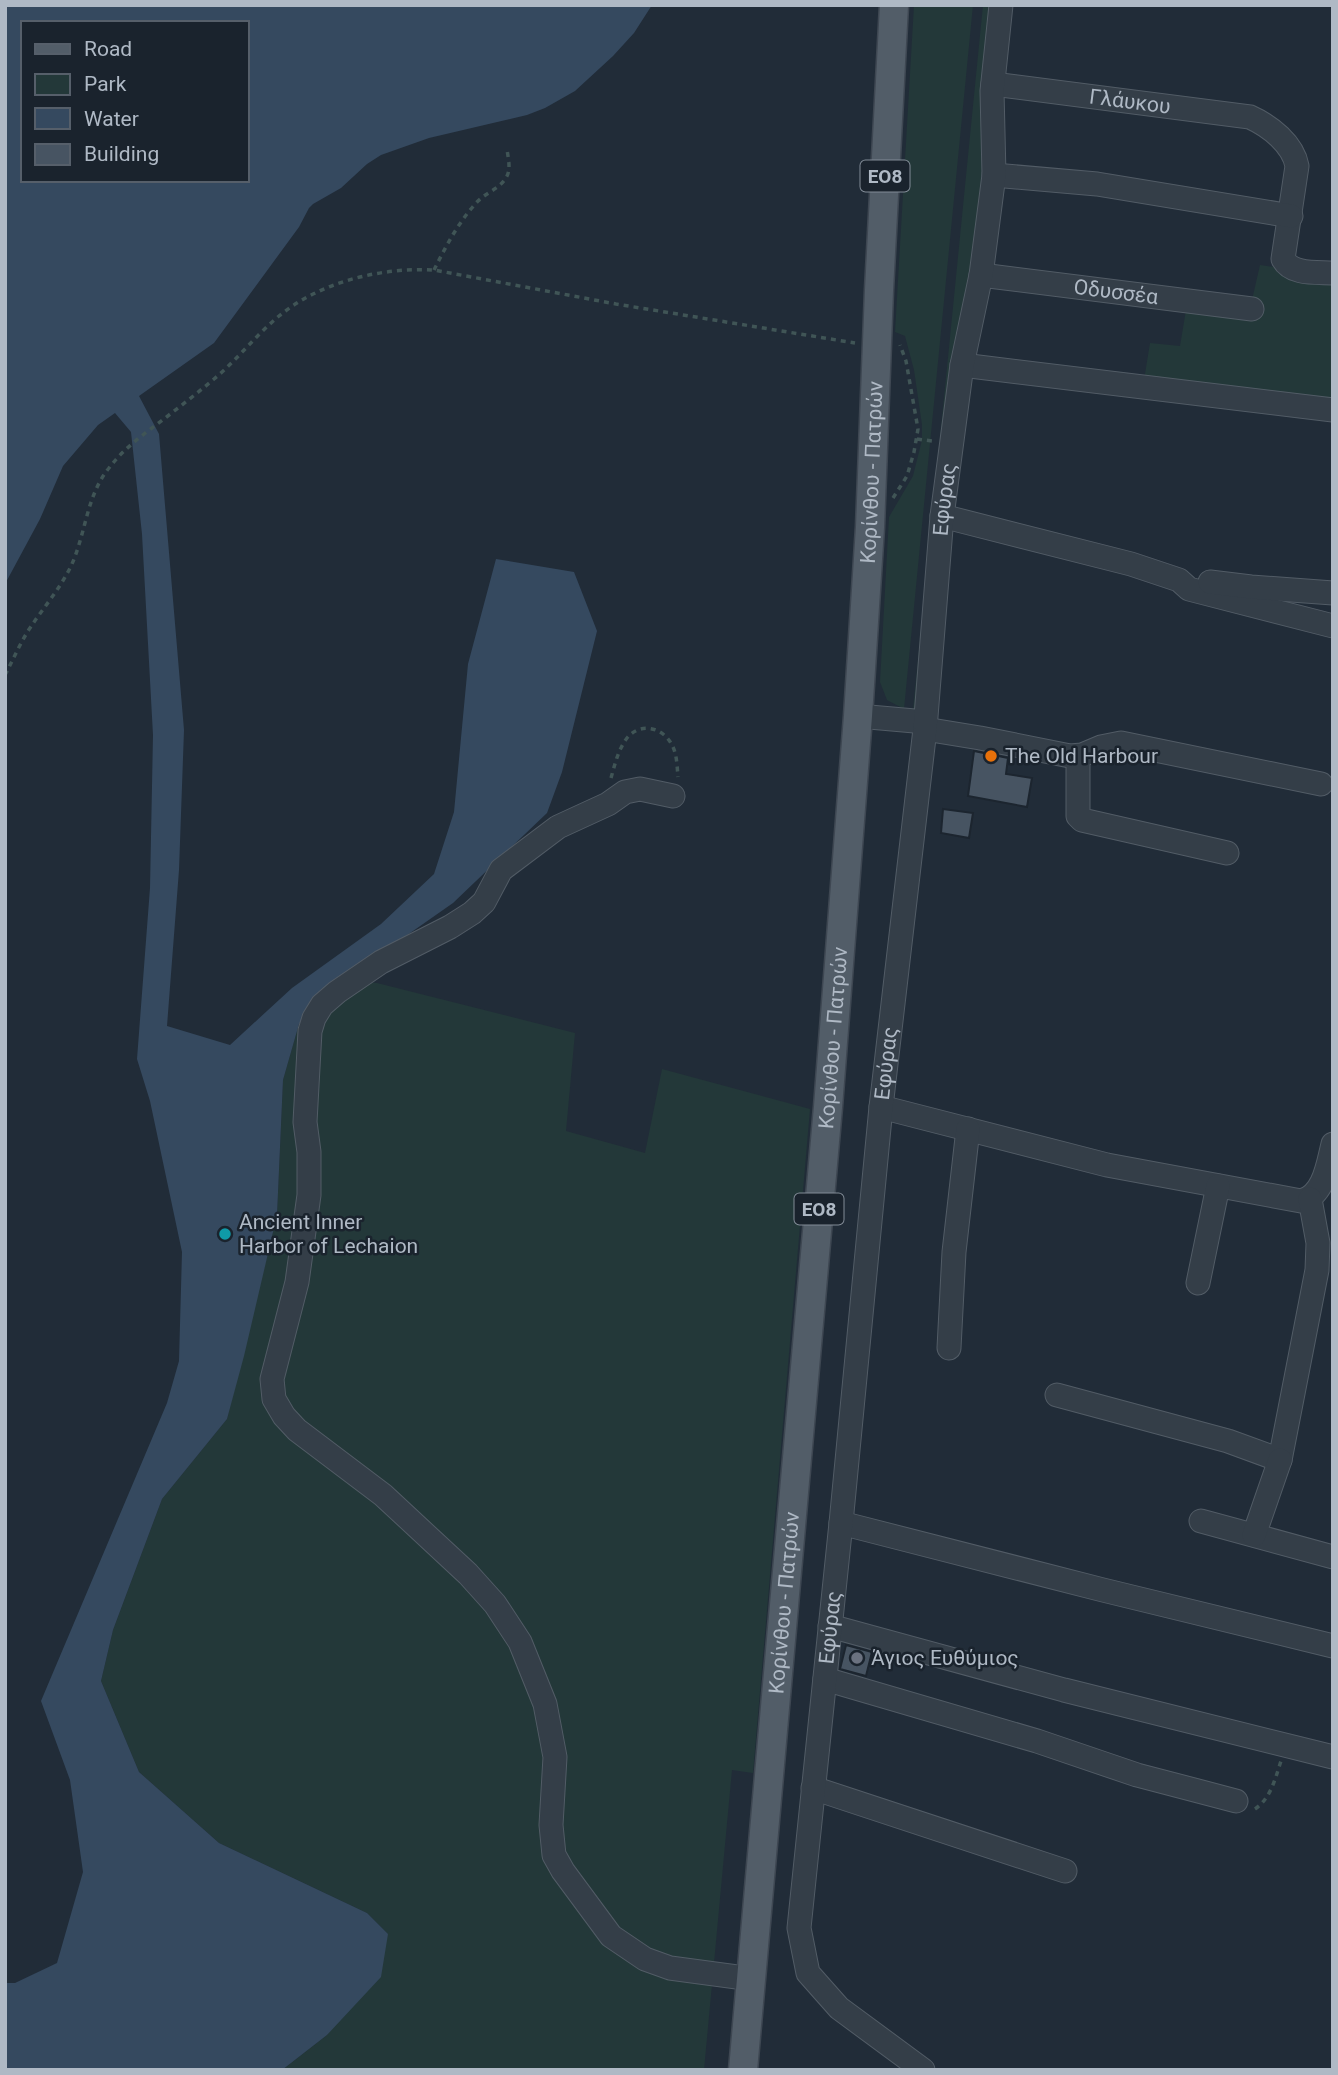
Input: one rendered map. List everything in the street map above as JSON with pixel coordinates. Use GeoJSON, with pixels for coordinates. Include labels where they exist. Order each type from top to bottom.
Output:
{"type":"FeatureCollection","features":[{"type":"Feature","properties":{"kind":"main road","name":"Κορίνθου - Πατρών"},"geometry":{"type":"LineString","coordinates":[[743,2070],[828,1107],[858,716],[870,527],[894,5]]}},
{"type":"Feature","properties":{"kind":"street","name":"Εφύρας"},"geometry":{"type":"LineString","coordinates":[[923,2070],[839,2008],[808,1973],[799,1928],[881,1107],[926,726],[942,516],[962,365],[981,275],[994,175],[993,83],[1001,5]]}},
{"type":"Feature","properties":{"kind":"street","name":"Γλάυκου"},"geometry":{"type":"LineString","coordinates":[[993,83],[1250,117],[1265,123],[1286,145],[1296,161],[1291,216]]}},
{"type":"Feature","properties":{"kind":"street"},"geometry":{"type":"LineString","coordinates":[[994,175],[1097,184],[1291,216],[1283,258],[1287,266],[1293,270],[1333,273]]}},
{"type":"Feature","properties":{"kind":"street","name":"Οδυσσέα"},"geometry":{"type":"LineString","coordinates":[[981,275],[1252,309]]}},
{"type":"Feature","properties":{"kind":"street"},"geometry":{"type":"LineString","coordinates":[[962,365],[1333,410]]}},
{"type":"Feature","properties":{"kind":"street"},"geometry":{"type":"LineString","coordinates":[[942,516],[1131,564],[1179,580],[1333,593]]}},
{"type":"Feature","properties":{"kind":"street"},"geometry":{"type":"LineString","coordinates":[[1179,580],[1189,589],[1333,626]]}},
{"type":"Feature","properties":{"kind":"street"},"geometry":{"type":"LineString","coordinates":[[858,716],[926,726],[1070,756],[1121,743],[1321,784]]}},
{"type":"Feature","properties":{"kind":"street"},"geometry":{"type":"LineString","coordinates":[[1078,756],[1076,804],[1078,816],[1082,820],[1227,853]]}},
{"type":"Feature","properties":{"kind":"street"},"geometry":{"type":"LineString","coordinates":[[673,796],[640,789],[625,792],[558,827],[501,870],[484,902],[472,913],[380,962],[322,1005],[314,1018],[309,1043],[305,1122],[309,1152],[309,1195],[303,1244],[297,1282],[272,1379],[274,1399],[297,1430],[413,1521],[477,1584],[520,1642],[545,1704],[553,1744],[555,1757],[551,1825],[554,1855],[571,1883],[611,1936],[645,1959],[670,1968],[752,1979]]}},
{"type":"Feature","properties":{"kind":"street"},"geometry":{"type":"LineString","coordinates":[[881,1107],[1107,1165],[1301,1201],[1310,1199],[1318,1190],[1333,1144]]}},
{"type":"Feature","properties":{"kind":"street"},"geometry":{"type":"LineString","coordinates":[[949,1348],[954,1252],[968,1129]]}},
{"type":"Feature","properties":{"kind":"street"},"geometry":{"type":"LineString","coordinates":[[1198,1283],[1218,1186]]}},
{"type":"Feature","properties":{"kind":"street"},"geometry":{"type":"LineString","coordinates":[[1254,1535],[1280,1460],[1317,1270],[1318,1243],[1310,1199]]}},
{"type":"Feature","properties":{"kind":"street"},"geometry":{"type":"LineString","coordinates":[[1057,1395],[1228,1441],[1280,1460]]}},
{"type":"Feature","properties":{"kind":"street"},"geometry":{"type":"LineString","coordinates":[[1201,1521],[1333,1557]]}},
{"type":"Feature","properties":{"kind":"street"},"geometry":{"type":"LineString","coordinates":[[841,1523],[1333,1646]]}},
{"type":"Feature","properties":{"kind":"street"},"geometry":{"type":"LineString","coordinates":[[830,1626],[1064,1690],[1333,1757]]}},
{"type":"Feature","properties":{"kind":"street"},"geometry":{"type":"LineString","coordinates":[[825,1679],[1037,1741],[1138,1775],[1236,1801]]}},
{"type":"Feature","properties":{"kind":"street"},"geometry":{"type":"LineString","coordinates":[[814,1788],[1065,1871]]}},
{"type":"Feature","properties":{"kind":"path"},"geometry":{"type":"LineString","coordinates":[[433,270],[464,218],[480,199],[500,186],[507,175],[507,149]]}},
{"type":"Feature","properties":{"kind":"path"},"geometry":{"type":"LineString","coordinates":[[5,676],[29,630],[71,566],[92,499],[109,467],[132,443],[214,379],[278,317],[299,301],[343,283],[388,271],[433,270],[616,304],[877,340],[895,339],[900,344],[906,360],[918,429],[907,476],[892,500]]}},
{"type":"Feature","properties":{"kind":"path"},"geometry":{"type":"LineString","coordinates":[[607,785],[617,755],[628,736],[638,729],[650,728],[663,733],[672,744],[678,778],[673,796]]}},
{"type":"Feature","properties":{"kind":"path"},"geometry":{"type":"LineString","coordinates":[[1236,1801],[1249,1812],[1262,1804],[1272,1788],[1286,1746]]}},
{"type":"Feature","properties":{"kind":"green space"},"geometry":{"type":"Polygon","coordinates":[[[914,5],[973,5],[904,709],[887,700],[880,682],[889,517],[913,476],[922,440],[914,370],[905,336],[895,332],[914,5]]]}},
{"type":"Feature","properties":{"kind":"green space"},"geometry":{"type":"Polygon","coordinates":[[[983,5],[992,5],[985,168],[920,706],[913,710],[983,5]]]}},
{"type":"Feature","properties":{"kind":"green space"},"geometry":{"type":"Polygon","coordinates":[[[1260,265],[1333,275],[1333,403],[1144,380],[1150,343],[1180,346],[1186,310],[1252,300],[1260,265]]]}},
{"type":"Feature","properties":{"kind":"green space"},"geometry":{"type":"Polygon","coordinates":[[[343,980],[377,983],[575,1033],[566,1131],[645,1153],[662,1069],[810,1109],[753,1773],[732,1770],[704,2070],[282,2070],[327,2035],[388,1934],[367,1913],[219,1843],[139,1772],[101,1681],[113,1630],[162,1499],[227,1419],[277,1215],[283,1080],[299,1024],[343,980]]]}},
{"type":"Feature","properties":{"kind":"water","name":"Ancient Inner Harbor of Lechaion"},"geometry":{"type":"Polygon","coordinates":[[[5,5],[652,5],[634,33],[575,91],[527,115],[429,138],[381,155],[341,188],[313,204],[214,343],[139,396],[159,434],[184,730],[179,870],[167,1026],[230,1045],[292,988],[381,924],[434,874],[454,812],[468,664],[496,559],[574,572],[597,631],[562,772],[547,813],[453,903],[343,980],[299,1024],[283,1080],[277,1215],[227,1419],[162,1499],[113,1630],[101,1681],[139,1772],[219,1843],[367,1913],[388,1934],[381,1977],[327,2035],[282,2070],[5,2070],[5,1983],[15,1983],[57,1963],[83,1872],[70,1780],[41,1701],[167,1403],[179,1361],[182,1252],[150,1101],[137,1059],[150,888],[153,735],[142,534],[131,432],[115,413],[98,425],[63,466],[40,519],[5,584],[5,5]]]}},
{"type":"Feature","properties":{"kind":"building"},"geometry":{"type":"Polygon","coordinates":[[[974,751],[1008,758],[1006,774],[1032,778],[1027,807],[968,796],[974,751]]]}},
{"type":"Feature","properties":{"kind":"building"},"geometry":{"type":"Polygon","coordinates":[[[943,809],[973,813],[969,838],[941,833],[943,809]]]}},
{"type":"Feature","properties":{"kind":"building"},"geometry":{"type":"Polygon","coordinates":[[[846,1645],[872,1652],[866,1676],[840,1669],[846,1645]]]}},
{"type":"Feature","properties":{"kind":"place","name":"The Old Harbour"},"geometry":{"type":"Point","coordinates":[991,756]}},
{"type":"Feature","properties":{"kind":"place","name":"Ancient Inner Harbor of Lechaion"},"geometry":{"type":"Point","coordinates":[225,1234]}},
{"type":"Feature","properties":{"kind":"place","name":"Άγιος Ευθύμιος"},"geometry":{"type":"Point","coordinates":[857,1658]}}]}
